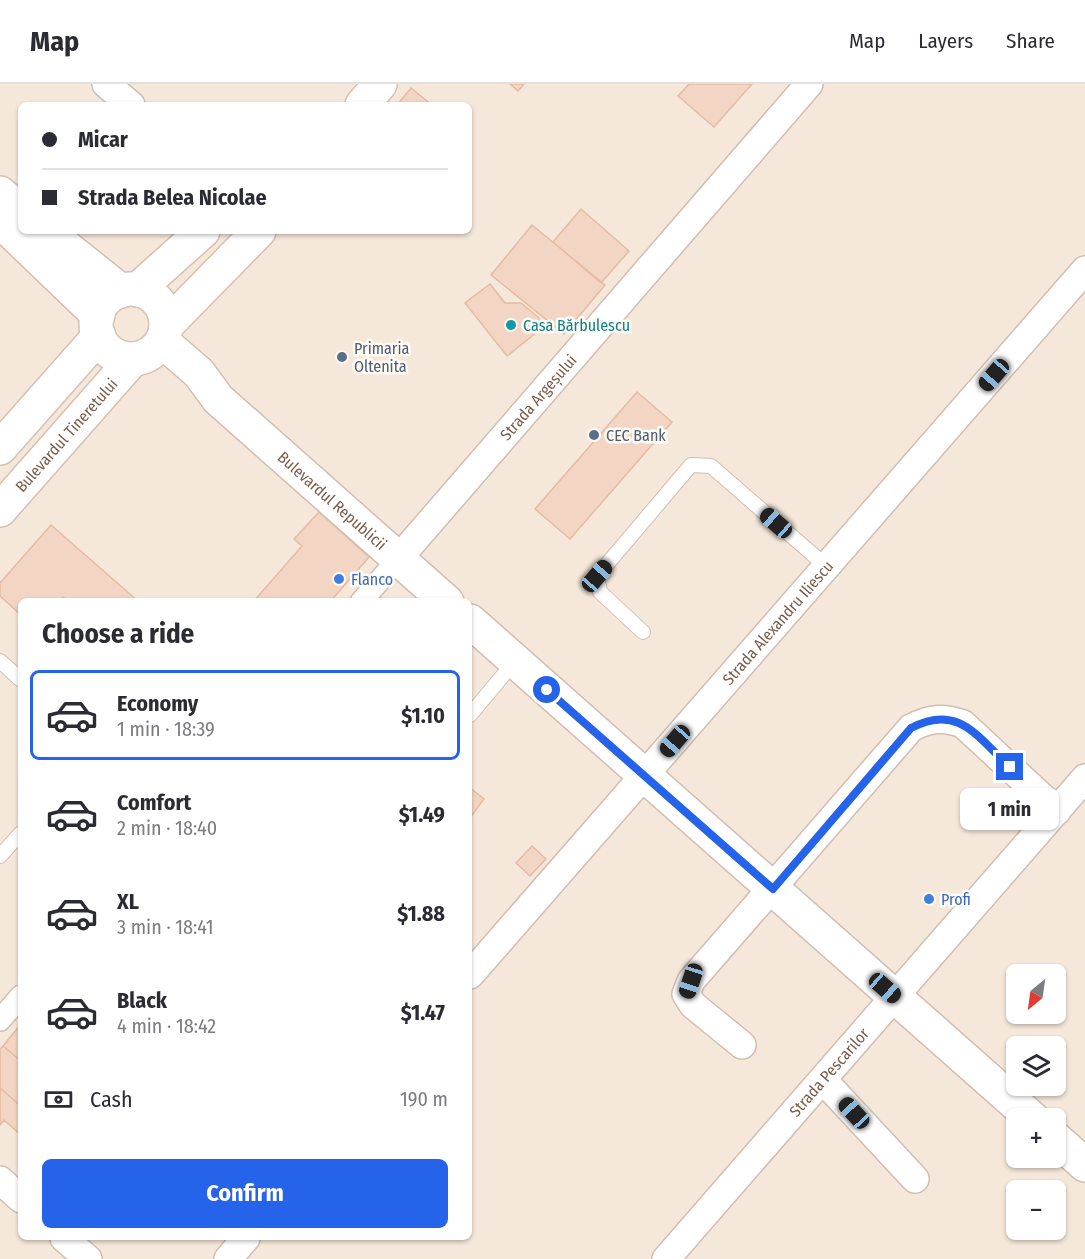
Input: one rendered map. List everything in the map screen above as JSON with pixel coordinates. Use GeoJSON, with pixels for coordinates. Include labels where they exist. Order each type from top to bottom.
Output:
{"type":"FeatureCollection","features":[{"type":"Feature","properties":{"kind":"street"},"geometry":{"type":"LineString","coordinates":[[365,102],[380,84]]}},
{"type":"Feature","properties":{"kind":"street","name":"Strada Argeșului"},"geometry":{"type":"LineString","coordinates":[[364,598],[809,84]]}},
{"type":"Feature","properties":{"kind":"street"},"geometry":{"type":"LineString","coordinates":[[0,193],[18,208]]}},
{"type":"Feature","properties":{"kind":"street"},"geometry":{"type":"LineString","coordinates":[[0,221],[98,326],[104,346],[112,353],[122,358],[152,346],[165,316],[155,298],[147,292],[129,290],[50,234]]}},
{"type":"Feature","properties":{"kind":"street"},"geometry":{"type":"LineString","coordinates":[[0,448],[98,326],[106,300],[129,290],[199,234]]}},
{"type":"Feature","properties":{"kind":"street","name":"Bulevardul Tineretului"},"geometry":{"type":"LineString","coordinates":[[0,510],[256,234]]}},
{"type":"Feature","properties":{"kind":"street","name":"Strada Alexandru Iliescu"},"geometry":{"type":"LineString","coordinates":[[472,973],[1085,270]]}},
{"type":"Feature","properties":{"kind":"street","name":"Bulevardul Republicii"},"geometry":{"type":"LineString","coordinates":[[152,346],[185,383],[218,399],[442,598]]}},
{"type":"Feature","properties":{"kind":"street"},"geometry":{"type":"LineString","coordinates":[[472,623],[1021,1108]]}},
{"type":"Feature","properties":{"kind":"street"},"geometry":{"type":"LineString","coordinates":[[742,1045],[693,1005],[686,994],[691,981],[911,728],[927,720],[947,718],[963,723],[1057,810]]}},
{"type":"Feature","properties":{"kind":"street","name":"Strada Pescarilor"},"geometry":{"type":"LineString","coordinates":[[666,1259],[1085,778]]}},
{"type":"Feature","properties":{"kind":"street"},"geometry":{"type":"LineString","coordinates":[[0,1020],[18,999]]}},
{"type":"Feature","properties":{"kind":"street"},"geometry":{"type":"LineString","coordinates":[[823,1080],[915,1179]]}},
{"type":"Feature","properties":{"kind":"street"},"geometry":{"type":"LineString","coordinates":[[1066,1148],[1085,1165]]}},
{"type":"Feature","properties":{"kind":"street"},"geometry":{"type":"LineString","coordinates":[[0,1180],[18,1196]]}},
{"type":"Feature","properties":{"kind":"street"},"geometry":{"type":"LineString","coordinates":[[66,1240],[88,1259]]}},
{"type":"Feature","properties":{"kind":"street"},"geometry":{"type":"LineString","coordinates":[[228,1259],[244,1240]]}},
{"type":"Feature","properties":{"kind":"lane"},"geometry":{"type":"LineString","coordinates":[[643,632],[600,592],[597,576],[692,465],[711,466],[825,566]]}},
{"type":"Feature","properties":{"kind":"lane"},"geometry":{"type":"LineString","coordinates":[[472,713],[515,661]]}},
{"type":"Feature","properties":{"kind":"lane"},"geometry":{"type":"LineString","coordinates":[[2,667],[18,678]]}},
{"type":"Feature","properties":{"kind":"lane"},"geometry":{"type":"LineString","coordinates":[[0,856],[18,836]]}},
{"type":"Feature","properties":{"kind":"shaded area"},"geometry":{"type":"Polygon","coordinates":[[[0,84],[1085,84],[1085,1259],[0,1259],[0,84]]]}},
{"type":"Feature","properties":{"kind":"building"},"geometry":{"type":"Polygon","coordinates":[[[510,84],[524,84],[518,91],[510,84]]]}},
{"type":"Feature","properties":{"kind":"building"},"geometry":{"type":"Polygon","coordinates":[[[689,84],[752,84],[714,127],[678,96],[689,84]]]}},
{"type":"Feature","properties":{"kind":"building"},"geometry":{"type":"Polygon","coordinates":[[[411,88],[428,102],[399,102],[411,88]]]}},
{"type":"Feature","properties":{"kind":"building"},"geometry":{"type":"Polygon","coordinates":[[[581,209],[629,251],[601,283],[553,242],[581,209]]]}},
{"type":"Feature","properties":{"kind":"building"},"geometry":{"type":"Polygon","coordinates":[[[532,225],[605,285],[564,334],[491,275],[532,225]]]}},
{"type":"Feature","properties":{"kind":"building","name":"Casa Bărbulescu"},"geometry":{"type":"Polygon","coordinates":[[[490,284],[505,303],[521,303],[539,318],[537,332],[507,356],[465,303],[490,284]]]}},
{"type":"Feature","properties":{"kind":"building"},"geometry":{"type":"Polygon","coordinates":[[[637,392],[672,422],[570,539],[535,509],[637,392]]]}},
{"type":"Feature","properties":{"kind":"building"},"geometry":{"type":"Polygon","coordinates":[[[319,512],[369,557],[333,598],[256,598],[302,546],[294,539],[319,512]]]}},
{"type":"Feature","properties":{"kind":"building"},"geometry":{"type":"Polygon","coordinates":[[[51,525],[134,598],[18,598],[18,612],[0,596],[0,583],[51,525]]]}},
{"type":"Feature","properties":{"kind":"building"},"geometry":{"type":"Polygon","coordinates":[[[472,790],[484,799],[472,815],[472,790]]]}},
{"type":"Feature","properties":{"kind":"building"},"geometry":{"type":"Polygon","coordinates":[[[532,846],[546,859],[530,876],[516,863],[532,846]]]}},
{"type":"Feature","properties":{"kind":"building"},"geometry":{"type":"Polygon","coordinates":[[[18,1028],[18,1058],[3,1046],[18,1028]]]}},
{"type":"Feature","properties":{"kind":"building"},"geometry":{"type":"Polygon","coordinates":[[[3,1046],[18,1058],[18,1103],[0,1088],[0,1049],[3,1046]]]}},
{"type":"Feature","properties":{"kind":"building"},"geometry":{"type":"Polygon","coordinates":[[[0,1088],[18,1103],[18,1132],[4,1120],[0,1125],[0,1088]]]}},
{"type":"Feature","properties":{"kind":"place","name":"Casa Bărbulescu"},"geometry":{"type":"Point","coordinates":[511,325]}},
{"type":"Feature","properties":{"kind":"place","name":"Primaria Oltenita"},"geometry":{"type":"Point","coordinates":[342,357]}},
{"type":"Feature","properties":{"kind":"place","name":"CEC Bank"},"geometry":{"type":"Point","coordinates":[594,435]}},
{"type":"Feature","properties":{"kind":"place","name":"Flanco"},"geometry":{"type":"Point","coordinates":[339,579]}},
{"type":"Feature","properties":{"kind":"place","name":"Profi"},"geometry":{"type":"Point","coordinates":[929,899]}},
{"type":"Feature","properties":{"kind":"route"},"geometry":{"type":"LineString","coordinates":[[547,690],[773,889],[911,728],[927,720],[947,718],[963,723],[1010,767]]}}]}
